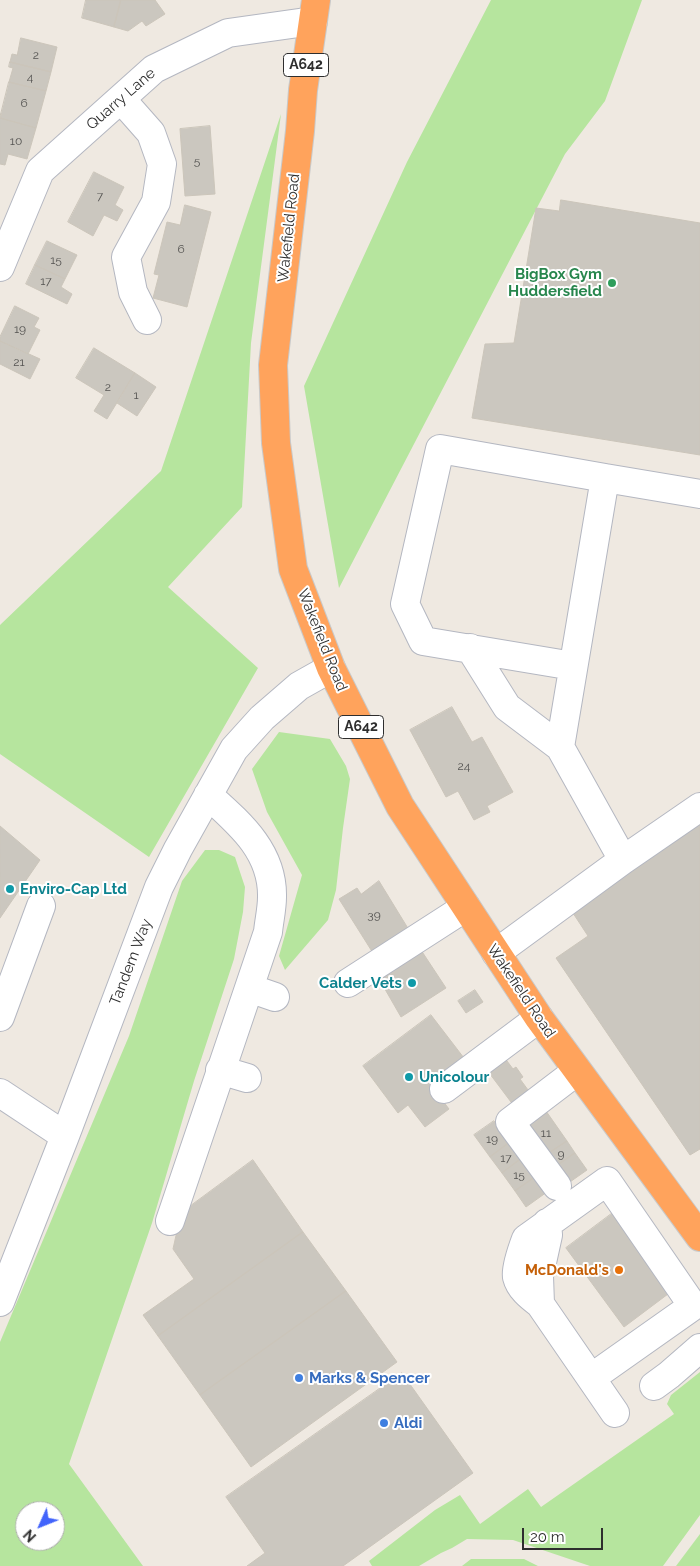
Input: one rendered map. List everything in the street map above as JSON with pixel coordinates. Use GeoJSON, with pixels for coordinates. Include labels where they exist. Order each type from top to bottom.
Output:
{"type":"FeatureCollection","features":[{"type":"Feature","properties":{"kind":"highway","name":"Wakefield Road"},"geometry":{"type":"LineString","coordinates":[[315,11],[303,90],[299,141],[273,365],[276,443],[293,569],[331,668],[400,806],[539,1018],[700,1237]]}},
{"type":"Feature","properties":{"kind":"street","name":"Quarry Lane"},"geometry":{"type":"LineString","coordinates":[[0,267],[40,171],[154,69],[228,34],[315,11]]}},
{"type":"Feature","properties":{"kind":"street"},"geometry":{"type":"LineString","coordinates":[[121,98],[151,133],[162,164],[156,202],[126,257],[133,292],[148,320]]}},
{"type":"Feature","properties":{"kind":"street"},"geometry":{"type":"LineString","coordinates":[[573,666],[423,641],[405,604],[440,449],[700,494]]}},
{"type":"Feature","properties":{"kind":"street"},"geometry":{"type":"LineString","coordinates":[[560,746],[605,478]]}},
{"type":"Feature","properties":{"kind":"street"},"geometry":{"type":"LineString","coordinates":[[470,648],[507,707],[560,746],[623,860]]}},
{"type":"Feature","properties":{"kind":"street","name":"Tandem Way"},"geometry":{"type":"LineString","coordinates":[[0,1302],[159,888],[178,848],[234,750],[262,718],[299,686],[331,668]]}},
{"type":"Feature","properties":{"kind":"street"},"geometry":{"type":"LineString","coordinates":[[170,1221],[268,932],[272,897],[269,872],[258,847],[244,828],[208,795]]}},
{"type":"Feature","properties":{"kind":"street"},"geometry":{"type":"LineString","coordinates":[[496,953],[623,860],[700,807]]}},
{"type":"Feature","properties":{"kind":"street"},"geometry":{"type":"LineString","coordinates":[[0,1017],[41,906]]}},
{"type":"Feature","properties":{"kind":"street"},"geometry":{"type":"LineString","coordinates":[[348,983],[466,907]]}},
{"type":"Feature","properties":{"kind":"street"},"geometry":{"type":"LineString","coordinates":[[249,988],[275,997]]}},
{"type":"Feature","properties":{"kind":"street"},"geometry":{"type":"LineString","coordinates":[[444,1089],[539,1018]]}},
{"type":"Feature","properties":{"kind":"street"},"geometry":{"type":"LineString","coordinates":[[220,1070],[247,1078]]}},
{"type":"Feature","properties":{"kind":"street"},"geometry":{"type":"LineString","coordinates":[[557,1186],[510,1122],[577,1071]]}},
{"type":"Feature","properties":{"kind":"street"},"geometry":{"type":"LineString","coordinates":[[0,1093],[65,1136]]}},
{"type":"Feature","properties":{"kind":"street"},"geometry":{"type":"LineString","coordinates":[[591,1378],[693,1306],[607,1181],[548,1223],[548,1235],[539,1276],[540,1304],[615,1413]]}},
{"type":"Feature","properties":{"kind":"street"},"geometry":{"type":"LineString","coordinates":[[661,1380],[700,1348]]}},
{"type":"Feature","properties":{"kind":"green space"},"geometry":{"type":"Polygon","coordinates":[[[491,0],[642,0],[605,101],[565,154],[339,588],[304,386],[407,162],[491,0]]]}},
{"type":"Feature","properties":{"kind":"green space"},"geometry":{"type":"Polygon","coordinates":[[[281,114],[251,343],[242,507],[168,587],[258,668],[149,857],[0,754],[0,625],[161,471],[281,114]]]}},
{"type":"Feature","properties":{"kind":"green space"},"geometry":{"type":"Polygon","coordinates":[[[279,732],[330,739],[346,766],[350,779],[336,890],[328,920],[285,970],[279,956],[302,875],[267,812],[252,769],[279,732]]]}},
{"type":"Feature","properties":{"kind":"green space"},"geometry":{"type":"Polygon","coordinates":[[[205,850],[219,850],[235,857],[245,887],[243,912],[234,959],[194,1081],[152,1223],[69,1464],[143,1566],[0,1566],[0,1342],[129,1036],[182,881],[205,850]]]}},
{"type":"Feature","properties":{"kind":"green space"},"geometry":{"type":"Polygon","coordinates":[[[700,1372],[700,1515],[663,1566],[590,1566],[513,1540],[467,1539],[419,1566],[372,1566],[369,1561],[435,1510],[460,1495],[480,1524],[528,1489],[541,1507],[674,1414],[667,1404],[671,1395],[700,1372]]]}},
{"type":"Feature","properties":{"kind":"green space"},"geometry":{"type":"Polygon","coordinates":[[[700,1534],[700,1566],[676,1566],[700,1534]]]}},
{"type":"Feature","properties":{"kind":"green space"},"geometry":{"type":"Polygon","coordinates":[[[471,1559],[524,1559],[538,1566],[462,1566],[471,1559]]]}},
{"type":"Feature","properties":{"kind":"building"},"geometry":{"type":"Polygon","coordinates":[[[86,0],[121,0],[114,27],[82,18],[86,0]]]}},
{"type":"Feature","properties":{"kind":"building"},"geometry":{"type":"Polygon","coordinates":[[[121,0],[155,0],[165,14],[146,26],[142,21],[128,31],[114,27],[121,0]]]}},
{"type":"Feature","properties":{"kind":"building"},"geometry":{"type":"Polygon","coordinates":[[[21,38],[57,47],[51,72],[10,62],[12,54],[17,55],[21,38]]]}},
{"type":"Feature","properties":{"kind":"building"},"geometry":{"type":"Polygon","coordinates":[[[10,62],[51,72],[46,91],[9,82],[13,68],[9,67],[10,62]]]}},
{"type":"Feature","properties":{"kind":"building"},"geometry":{"type":"Polygon","coordinates":[[[9,82],[46,91],[36,128],[0,118],[9,82]]]}},
{"type":"Feature","properties":{"kind":"building"},"geometry":{"type":"Polygon","coordinates":[[[0,118],[36,128],[27,159],[8,154],[5,165],[0,164],[0,118]]]}},
{"type":"Feature","properties":{"kind":"building"},"geometry":{"type":"Polygon","coordinates":[[[210,126],[215,194],[185,196],[180,129],[210,126]]]}},
{"type":"Feature","properties":{"kind":"building"},"geometry":{"type":"Polygon","coordinates":[[[94,172],[124,187],[115,205],[123,210],[117,221],[104,215],[93,236],[68,222],[94,172]]]}},
{"type":"Feature","properties":{"kind":"building","name":"BigBox Gym Huddersfield"},"geometry":{"type":"Polygon","coordinates":[[[561,200],[700,223],[700,455],[472,418],[485,344],[514,343],[536,208],[559,211],[561,200]]]}},
{"type":"Feature","properties":{"kind":"building"},"geometry":{"type":"Polygon","coordinates":[[[185,205],[211,212],[187,307],[153,298],[159,275],[154,274],[167,222],[180,225],[185,205]]]}},
{"type":"Feature","properties":{"kind":"building"},"geometry":{"type":"Polygon","coordinates":[[[47,241],[77,255],[65,279],[35,265],[47,241]]]}},
{"type":"Feature","properties":{"kind":"building"},"geometry":{"type":"Polygon","coordinates":[[[35,265],[65,279],[61,287],[72,294],[67,304],[26,284],[35,265]]]}},
{"type":"Feature","properties":{"kind":"building"},"geometry":{"type":"Polygon","coordinates":[[[15,306],[39,318],[34,327],[40,330],[28,354],[0,341],[0,337],[15,306]]]}},
{"type":"Feature","properties":{"kind":"building"},"geometry":{"type":"Polygon","coordinates":[[[0,341],[40,359],[30,379],[0,364],[0,341]]]}},
{"type":"Feature","properties":{"kind":"building"},"geometry":{"type":"Polygon","coordinates":[[[94,348],[135,373],[107,419],[94,411],[104,395],[76,378],[94,348]]]}},
{"type":"Feature","properties":{"kind":"building"},"geometry":{"type":"Polygon","coordinates":[[[135,373],[156,387],[137,416],[117,403],[135,373]]]}},
{"type":"Feature","properties":{"kind":"building"},"geometry":{"type":"Polygon","coordinates":[[[452,707],[472,742],[482,737],[513,792],[487,806],[490,812],[474,820],[458,791],[446,797],[410,730],[452,707]]]}},
{"type":"Feature","properties":{"kind":"building"},"geometry":{"type":"Polygon","coordinates":[[[700,823],[700,1149],[690,1155],[556,958],[588,936],[571,910],[700,823]]]}},
{"type":"Feature","properties":{"kind":"building","name":"Enviro-Cap Ltd"},"geometry":{"type":"Polygon","coordinates":[[[0,826],[40,860],[0,918],[0,826]]]}},
{"type":"Feature","properties":{"kind":"building"},"geometry":{"type":"Polygon","coordinates":[[[379,881],[409,930],[373,953],[339,899],[357,888],[361,894],[379,881]]]}},
{"type":"Feature","properties":{"kind":"building","name":"Calder Vets"},"geometry":{"type":"Polygon","coordinates":[[[417,944],[446,988],[401,1017],[378,977],[417,944]]]}},
{"type":"Feature","properties":{"kind":"building"},"geometry":{"type":"Polygon","coordinates":[[[475,990],[483,1002],[466,1013],[458,1001],[475,990]]]}},
{"type":"Feature","properties":{"kind":"building","name":"Unicolour"},"geometry":{"type":"Polygon","coordinates":[[[431,1015],[467,1062],[433,1088],[449,1109],[425,1127],[408,1105],[398,1113],[363,1066],[431,1015]]]}},
{"type":"Feature","properties":{"kind":"building"},"geometry":{"type":"Polygon","coordinates":[[[504,1057],[513,1069],[516,1067],[523,1077],[520,1079],[531,1094],[514,1106],[487,1070],[504,1057]]]}},
{"type":"Feature","properties":{"kind":"building"},"geometry":{"type":"Polygon","coordinates":[[[546,1111],[567,1141],[546,1155],[525,1125],[546,1111]]]}},
{"type":"Feature","properties":{"kind":"building"},"geometry":{"type":"Polygon","coordinates":[[[494,1121],[510,1142],[490,1157],[474,1135],[494,1121]]]}},
{"type":"Feature","properties":{"kind":"building"},"geometry":{"type":"Polygon","coordinates":[[[567,1141],[575,1153],[555,1167],[546,1155],[567,1141]]]}},
{"type":"Feature","properties":{"kind":"building"},"geometry":{"type":"Polygon","coordinates":[[[510,1142],[522,1158],[502,1173],[490,1157],[510,1142]]]}},
{"type":"Feature","properties":{"kind":"building"},"geometry":{"type":"Polygon","coordinates":[[[575,1153],[587,1170],[567,1184],[555,1167],[575,1153]]]}},
{"type":"Feature","properties":{"kind":"building"},"geometry":{"type":"Polygon","coordinates":[[[522,1158],[535,1177],[515,1191],[502,1173],[522,1158]]]}},
{"type":"Feature","properties":{"kind":"building"},"geometry":{"type":"Polygon","coordinates":[[[253,1160],[303,1232],[158,1336],[143,1315],[194,1279],[173,1249],[181,1213],[253,1160]]]}},
{"type":"Feature","properties":{"kind":"building"},"geometry":{"type":"Polygon","coordinates":[[[535,1177],[547,1192],[526,1207],[515,1191],[535,1177]]]}},
{"type":"Feature","properties":{"kind":"building","name":"McDonald's"},"geometry":{"type":"Polygon","coordinates":[[[614,1212],[672,1291],[624,1327],[566,1248],[614,1212]]]}},
{"type":"Feature","properties":{"kind":"building"},"geometry":{"type":"Polygon","coordinates":[[[303,1232],[346,1291],[200,1395],[158,1336],[303,1232]]]}},
{"type":"Feature","properties":{"kind":"building","name":"Marks & Spencer"},"geometry":{"type":"Polygon","coordinates":[[[346,1291],[397,1362],[251,1467],[200,1395],[346,1291]]]}},
{"type":"Feature","properties":{"kind":"building","name":"Aldi"},"geometry":{"type":"Polygon","coordinates":[[[402,1373],[473,1473],[343,1566],[247,1566],[265,1553],[226,1497],[402,1373]]]}},
{"type":"Feature","properties":{"kind":"place","name":"BigBox Gym Huddersfield"},"geometry":{"type":"Point","coordinates":[612,283]}},
{"type":"Feature","properties":{"kind":"place","name":"Enviro-Cap Ltd"},"geometry":{"type":"Point","coordinates":[10,889]}},
{"type":"Feature","properties":{"kind":"place","name":"Calder Vets"},"geometry":{"type":"Point","coordinates":[412,983]}},
{"type":"Feature","properties":{"kind":"place","name":"Unicolour"},"geometry":{"type":"Point","coordinates":[409,1077]}},
{"type":"Feature","properties":{"kind":"place","name":"McDonald's"},"geometry":{"type":"Point","coordinates":[619,1270]}},
{"type":"Feature","properties":{"kind":"place","name":"Marks & Spencer"},"geometry":{"type":"Point","coordinates":[299,1378]}},
{"type":"Feature","properties":{"kind":"place","name":"Aldi"},"geometry":{"type":"Point","coordinates":[384,1423]}}]}
